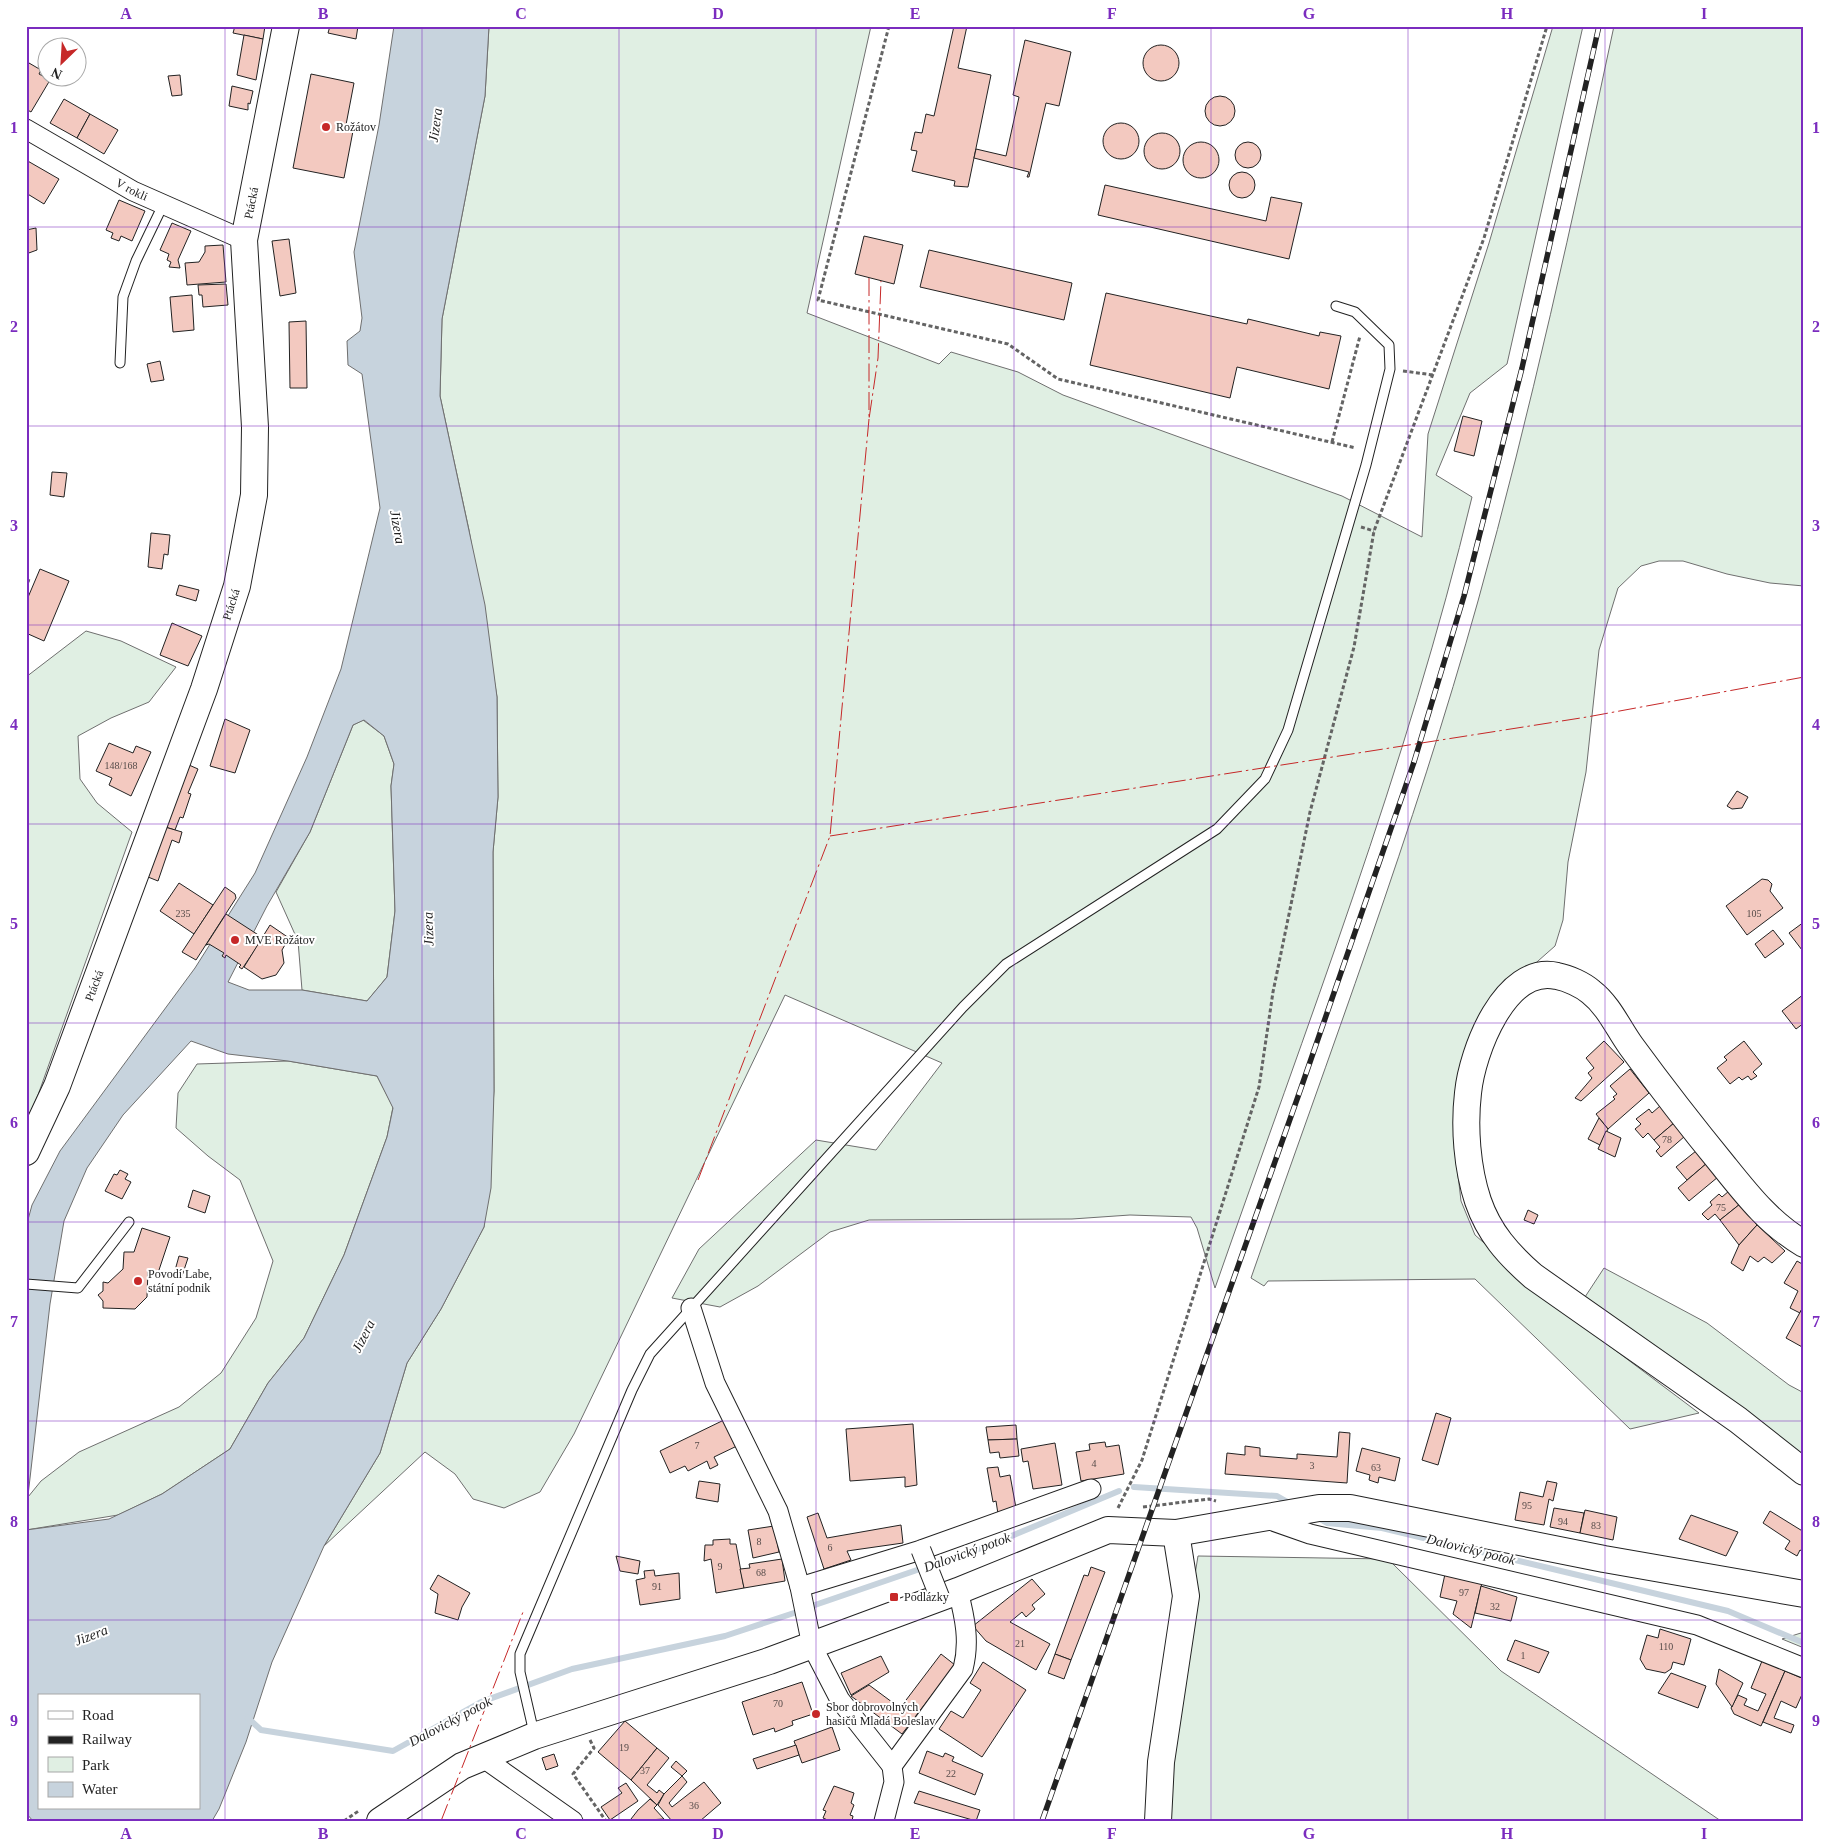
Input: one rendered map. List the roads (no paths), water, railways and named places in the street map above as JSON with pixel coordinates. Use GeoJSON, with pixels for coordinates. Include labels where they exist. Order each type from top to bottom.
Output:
{"type":"FeatureCollection","features":[{"type":"Feature","properties":{"kind":"main road","name":"Ptácká"},"geometry":{"type":"LineString","coordinates":[[26,1152],[57,1086],[204,690],[237,586],[254,495],[255,427],[244,240],[286,26]]}},
{"type":"Feature","properties":{"kind":"main road"},"geometry":{"type":"LineString","coordinates":[[1804,1244],[1788,1235],[1762,1212],[1689,1123],[1621,1032],[1608,1009],[1591,991],[1557,976],[1536,976],[1519,985],[1506,997],[1488,1028],[1473,1066],[1468,1092],[1471,1172],[1478,1201],[1495,1237],[1511,1256],[1533,1276],[1738,1420],[1804,1472]]}},
{"type":"Feature","properties":{"kind":"main road"},"geometry":{"type":"LineString","coordinates":[[380,1821],[462,1766],[534,1736],[812,1646],[949,1594],[1108,1530],[1176,1533],[1319,1508],[1350,1508],[1604,1559],[1804,1594]]}},
{"type":"Feature","properties":{"kind":"main road"},"geometry":{"type":"LineString","coordinates":[[1158,1821],[1161,1762],[1186,1596],[1176,1533]]}},
{"type":"Feature","properties":{"kind":"street","name":"V rokli"},"geometry":{"type":"LineString","coordinates":[[26,129],[133,191],[244,240]]}},
{"type":"Feature","properties":{"kind":"street"},"geometry":{"type":"LineString","coordinates":[[691,1308],[715,1383],[778,1511],[800,1587],[812,1646],[840,1700],[892,1766],[894,1782],[884,1821]]}},
{"type":"Feature","properties":{"kind":"street"},"geometry":{"type":"LineString","coordinates":[[800,1587],[921,1550],[1091,1488]]}},
{"type":"Feature","properties":{"kind":"street"},"geometry":{"type":"LineString","coordinates":[[1276,1517],[1310,1534],[1697,1625],[1804,1668]]}},
{"type":"Feature","properties":{"kind":"street"},"geometry":{"type":"LineString","coordinates":[[892,1766],[962,1669],[966,1656],[967,1628],[949,1594],[921,1550]]}},
{"type":"Feature","properties":{"kind":"street"},"geometry":{"type":"LineString","coordinates":[[482,1757],[573,1821]]}},
{"type":"Feature","properties":{"kind":"lane"},"geometry":{"type":"LineString","coordinates":[[120,363],[123,297],[136,261],[163,205]]}},
{"type":"Feature","properties":{"kind":"lane"},"geometry":{"type":"LineString","coordinates":[[534,1736],[520,1672],[520,1654],[632,1390],[650,1354],[963,1007],[1006,964],[1218,829],[1265,779],[1288,730],[1369,452],[1390,369],[1389,345],[1355,312],[1336,306]]}},
{"type":"Feature","properties":{"kind":"lane"},"geometry":{"type":"LineString","coordinates":[[26,1284],[78,1288],[129,1222]]}},
{"type":"Feature","properties":{"kind":"water","name":"Jizera"},"geometry":{"type":"Polygon","coordinates":[[[394,26],[489,26],[485,96],[442,319],[440,396],[485,605],[497,697],[498,797],[493,852],[494,1091],[491,1188],[484,1227],[441,1309],[407,1363],[380,1453],[324,1546],[272,1662],[246,1742],[219,1809],[212,1821],[33,1821],[26,1813],[26,1530],[109,1519],[162,1494],[230,1449],[268,1383],[304,1338],[344,1255],[387,1137],[393,1108],[377,1076],[288,1061],[228,1054],[191,1041],[123,1115],[87,1168],[64,1221],[50,1304],[26,1513],[26,1227],[32,1205],[60,1151],[195,968],[255,873],[307,757],[341,669],[380,508],[362,374],[348,365],[347,341],[360,331],[362,318],[354,252],[379,125],[394,26]],[[364,720],[353,725],[310,832],[267,906],[228,982],[249,990],[302,990],[367,1001],[387,977],[395,911],[391,786],[394,764],[384,736],[364,720]]]}},
{"type":"Feature","properties":{"kind":"waterway","name":"Dalovický potok"},"geometry":{"type":"LineString","coordinates":[[1134,1487],[1277,1496],[1291,1504]]}},
{"type":"Feature","properties":{"kind":"waterway","name":"Dalovický potok"},"geometry":{"type":"LineString","coordinates":[[812,1606],[990,1545],[1119,1491]]}},
{"type":"Feature","properties":{"kind":"waterway","name":"Dalovický potok"},"geometry":{"type":"LineString","coordinates":[[1318,1518],[1327,1523],[1382,1528],[1728,1611],[1804,1643]]}},
{"type":"Feature","properties":{"kind":"waterway","name":"Dalovický potok"},"geometry":{"type":"LineString","coordinates":[[248,1718],[261,1730],[393,1751],[481,1702],[572,1669],[725,1636],[797,1612]]}},
{"type":"Feature","properties":{"kind":"railway"},"geometry":{"type":"LineString","coordinates":[[1042,1821],[1414,762],[1464,596],[1522,368],[1599,26]]}},
{"type":"Feature","properties":{"kind":"place","name":"Rožátov"},"geometry":{"type":"Point","coordinates":[326,127]}},
{"type":"Feature","properties":{"kind":"place","name":"MVE Rožátov"},"geometry":{"type":"Point","coordinates":[235,940]}},
{"type":"Feature","properties":{"kind":"place","name":"Povodí Labe, státní podnik"},"geometry":{"type":"Point","coordinates":[138,1281]}},
{"type":"Feature","properties":{"kind":"place","name":"Podlázky"},"geometry":{"type":"Point","coordinates":[894,1597]}},
{"type":"Feature","properties":{"kind":"place","name":"Sbor dobrovolných hasičů Mladá Boleslav"},"geometry":{"type":"Point","coordinates":[816,1714]}}]}
